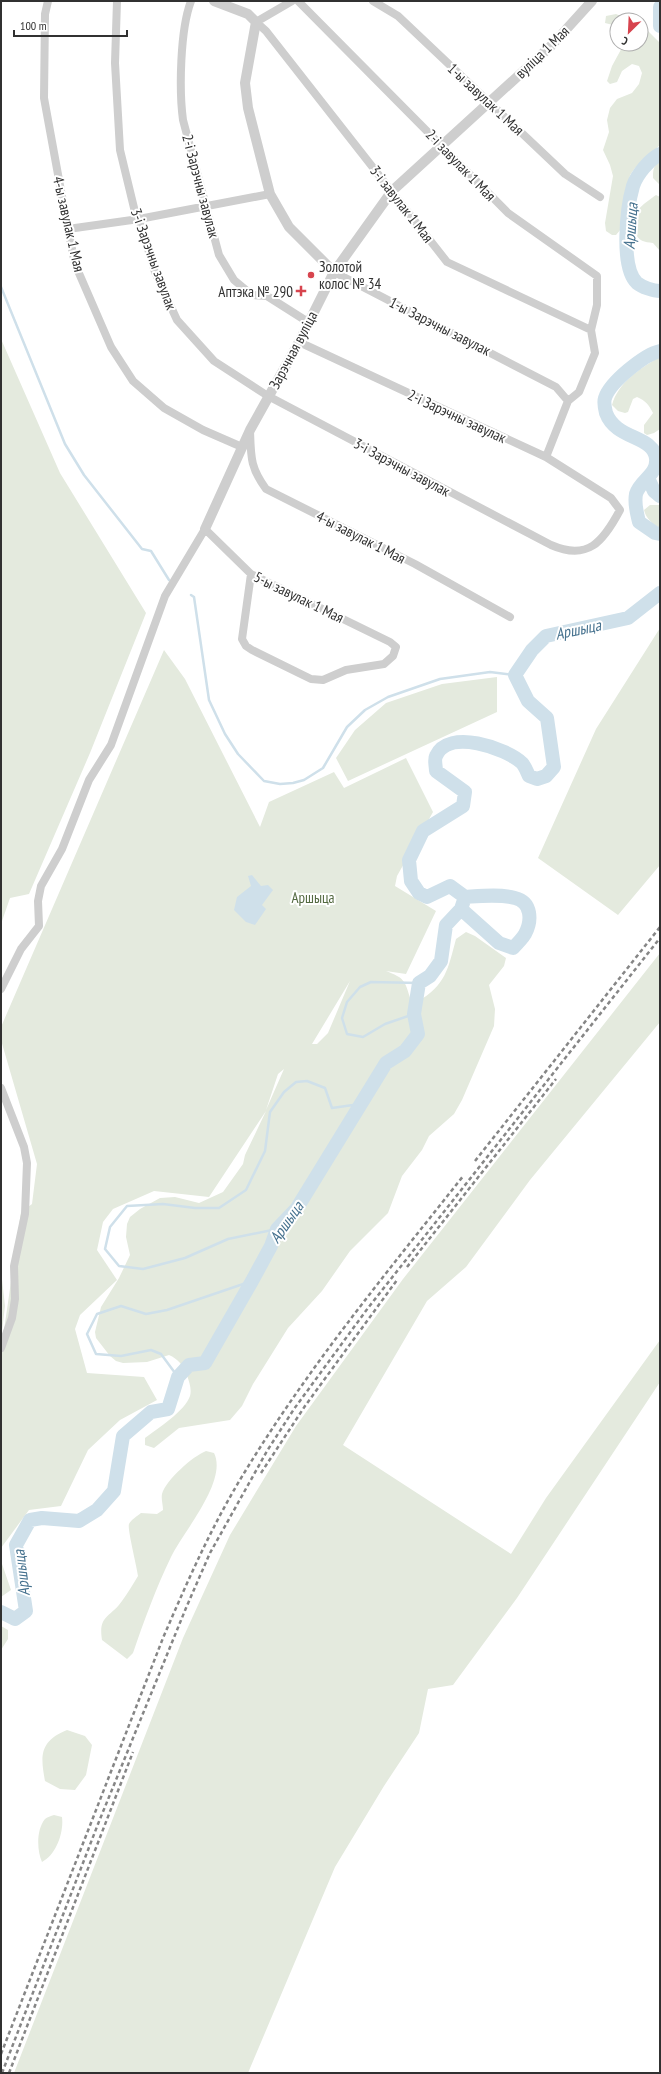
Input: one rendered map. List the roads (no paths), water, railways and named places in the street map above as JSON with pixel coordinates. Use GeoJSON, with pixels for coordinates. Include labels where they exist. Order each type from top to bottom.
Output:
{"type":"FeatureCollection","features":[{"type":"Feature","properties":{"kind":"street","name":"4-ы завулак 1 Мая"},"geometry":{"type":"LineString","coordinates":[[48,1],[45,14],[44,98],[68,229],[76,264],[111,347],[134,381],[164,408],[203,430],[242,447]]}},
{"type":"Feature","properties":{"kind":"street","name":"3-і Зарэчны завулак"},"geometry":{"type":"LineString","coordinates":[[117,1],[115,63],[120,150],[135,212],[139,219],[155,272],[177,320],[214,361],[268,396],[550,545],[565,551],[582,552],[595,546],[610,528],[620,510],[611,498]]}},
{"type":"Feature","properties":{"kind":"street","name":"2-і Зарэчны завулак"},"geometry":{"type":"LineString","coordinates":[[191,1],[184,43],[181,99],[183,120],[219,255],[234,280],[252,295],[267,296],[308,322]]}},
{"type":"Feature","properties":{"kind":"street"},"geometry":{"type":"LineString","coordinates":[[214,1],[248,14],[256,22],[292,1]]}},
{"type":"Feature","properties":{"kind":"street","name":"2-і завулак 1 Мая"},"geometry":{"type":"LineString","coordinates":[[298,1],[508,213],[596,276],[597,304],[591,330]]}},
{"type":"Feature","properties":{"kind":"street","name":"1-ы завулак 1 Мая"},"geometry":{"type":"LineString","coordinates":[[373,1],[398,16],[490,101],[565,174],[600,197]]}},
{"type":"Feature","properties":{"kind":"street","name":"вуліца 1 Мая"},"geometry":{"type":"LineString","coordinates":[[490,101],[552,45],[592,1]]}},
{"type":"Feature","properties":{"kind":"street","name":"3-і завулак 1 Мая"},"geometry":{"type":"LineString","coordinates":[[256,22],[266,31],[447,262],[591,330]]}},
{"type":"Feature","properties":{"kind":"street","name":"1-ы Зарэчны завулак"},"geometry":{"type":"LineString","coordinates":[[256,22],[245,83],[248,108],[270,194],[289,227],[334,272],[556,387],[568,401]]}},
{"type":"Feature","properties":{"kind":"street","name":"Зарэчная вуліца"},"geometry":{"type":"LineString","coordinates":[[205,529],[250,430],[299,342],[334,272],[392,191],[490,101]]}},
{"type":"Feature","properties":{"kind":"street"},"geometry":{"type":"LineString","coordinates":[[68,229],[139,219],[270,194]]}},
{"type":"Feature","properties":{"kind":"street"},"geometry":{"type":"LineString","coordinates":[[546,457],[568,401],[579,392],[595,353],[591,330]]}},
{"type":"Feature","properties":{"kind":"street","name":"2-і Зарэчны завулак"},"geometry":{"type":"LineString","coordinates":[[299,342],[546,457],[611,498]]}},
{"type":"Feature","properties":{"kind":"street","name":"4-ы завулак 1 Мая"},"geometry":{"type":"LineString","coordinates":[[250,430],[251,459],[256,476],[266,489],[415,564],[510,617]]}},
{"type":"Feature","properties":{"kind":"street"},"geometry":{"type":"LineString","coordinates":[[1,989],[21,949],[39,926],[38,901],[41,886],[62,849],[89,780],[111,746],[165,596],[205,529]]}},
{"type":"Feature","properties":{"kind":"street","name":"5-ы завулак 1 Мая"},"geometry":{"type":"LineString","coordinates":[[205,529],[251,574],[390,642],[396,647],[394,656],[384,664],[346,670],[323,680],[311,679],[252,650],[246,646],[242,639],[251,574]]}},
{"type":"Feature","properties":{"kind":"street"},"geometry":{"type":"LineString","coordinates":[[1,1088],[24,1147],[27,1163],[25,1214],[14,1266],[15,1299],[12,1318],[1,1348]]}},
{"type":"Feature","properties":{"kind":"waterway","name":"Аршыца"},"geometry":{"type":"LineString","coordinates":[[660,7],[660,26]]}},
{"type":"Feature","properties":{"kind":"waterway","name":"Аршыца"},"geometry":{"type":"LineString","coordinates":[[660,154],[640,172],[635,181],[629,208],[626,236],[628,264],[632,275],[637,283],[651,290],[660,291]]}},
{"type":"Feature","properties":{"kind":"waterway"},"geometry":{"type":"LineString","coordinates":[[1,287],[65,444],[84,475],[142,549],[151,551],[169,580]]}},
{"type":"Feature","properties":{"kind":"waterway","name":"Аршыца"},"geometry":{"type":"LineString","coordinates":[[660,351],[637,363],[614,384],[605,398],[606,413],[611,422],[625,433],[648,445],[656,458],[656,464],[652,473],[638,489],[635,498],[639,522],[655,533],[660,534]]}},
{"type":"Feature","properties":{"kind":"waterway"},"geometry":{"type":"LineString","coordinates":[[648,478],[654,491],[660,496]]}},
{"type":"Feature","properties":{"kind":"waterway","name":"Аршыца"},"geometry":{"type":"LineString","coordinates":[[1,1612],[15,1619],[26,1611],[16,1545],[30,1520],[42,1518],[79,1521],[97,1510],[114,1491],[123,1436],[151,1412],[168,1409],[178,1377],[189,1365],[205,1363],[271,1246],[277,1229],[297,1208],[386,1063],[405,1051],[418,1034],[414,1014],[419,983],[430,976],[441,961],[446,925],[461,909],[465,897],[450,886],[427,897],[419,893],[411,881],[409,860],[423,831],[463,806],[465,792],[436,771],[436,756],[442,748],[452,743],[478,743],[514,757],[523,764],[529,776],[537,779],[546,776],[554,767],[547,718],[528,701],[515,675],[532,650],[546,636],[628,618],[660,593]]}},
{"type":"Feature","properties":{"kind":"waterway"},"geometry":{"type":"LineString","coordinates":[[191,595],[194,597],[209,700],[225,734],[238,754],[264,781],[280,784],[293,783],[304,780],[323,768],[347,727],[365,710],[388,697],[440,679],[490,672],[515,675]]}},
{"type":"Feature","properties":{"kind":"waterway"},"geometry":{"type":"LineString","coordinates":[[461,909],[499,943],[513,948],[525,934],[527,929],[529,923],[529,913],[525,903],[521,900],[503,896],[465,897]]}},
{"type":"Feature","properties":{"kind":"waterway"},"geometry":{"type":"LineString","coordinates":[[414,1014],[385,1024],[363,1037],[347,1034],[342,1018],[347,1002],[360,987],[371,982],[419,983]]}},
{"type":"Feature","properties":{"kind":"waterway"},"geometry":{"type":"LineString","coordinates":[[277,1229],[228,1239],[185,1258],[143,1269],[119,1266],[105,1249],[110,1227],[127,1206],[163,1204],[195,1208],[219,1208],[246,1190],[265,1151],[270,1112],[284,1092],[296,1082],[307,1081],[325,1088],[332,1108],[360,1104]]}},
{"type":"Feature","properties":{"kind":"waterway"},"geometry":{"type":"LineString","coordinates":[[178,1377],[161,1354],[151,1350],[121,1356],[96,1354],[87,1334],[97,1314],[121,1306],[146,1314],[167,1310],[252,1281]]}},
{"type":"Feature","properties":{"kind":"railway"},"geometry":{"type":"LineString","coordinates":[[475,1161],[660,927]]}},
{"type":"Feature","properties":{"kind":"railway"},"geometry":{"type":"LineString","coordinates":[[2,2073],[98,1824],[186,1608],[210,1553],[267,1451],[294,1409],[368,1308],[660,938]]}},
{"type":"Feature","properties":{"kind":"railway"},"geometry":{"type":"LineString","coordinates":[[407,1267],[556,1079]]}},
{"type":"Feature","properties":{"kind":"railway"},"geometry":{"type":"LineString","coordinates":[[1,2054],[163,1638],[192,1573],[223,1510],[246,1470],[296,1393],[350,1319],[464,1175]]}},
{"type":"Feature","properties":{"kind":"railway"},"geometry":{"type":"LineString","coordinates":[[261,1473],[305,1406],[397,1280]]}},
{"type":"Feature","properties":{"kind":"railway"},"geometry":{"type":"LineString","coordinates":[[9,2073],[133,1752]]}},
{"type":"Feature","properties":{"kind":"place","name":"Золотой колос № 34"},"geometry":{"type":"Point","coordinates":[311,275]}},
{"type":"Feature","properties":{"kind":"place","name":"Аптэка № 290"},"geometry":{"type":"Point","coordinates":[301,291]}}]}
